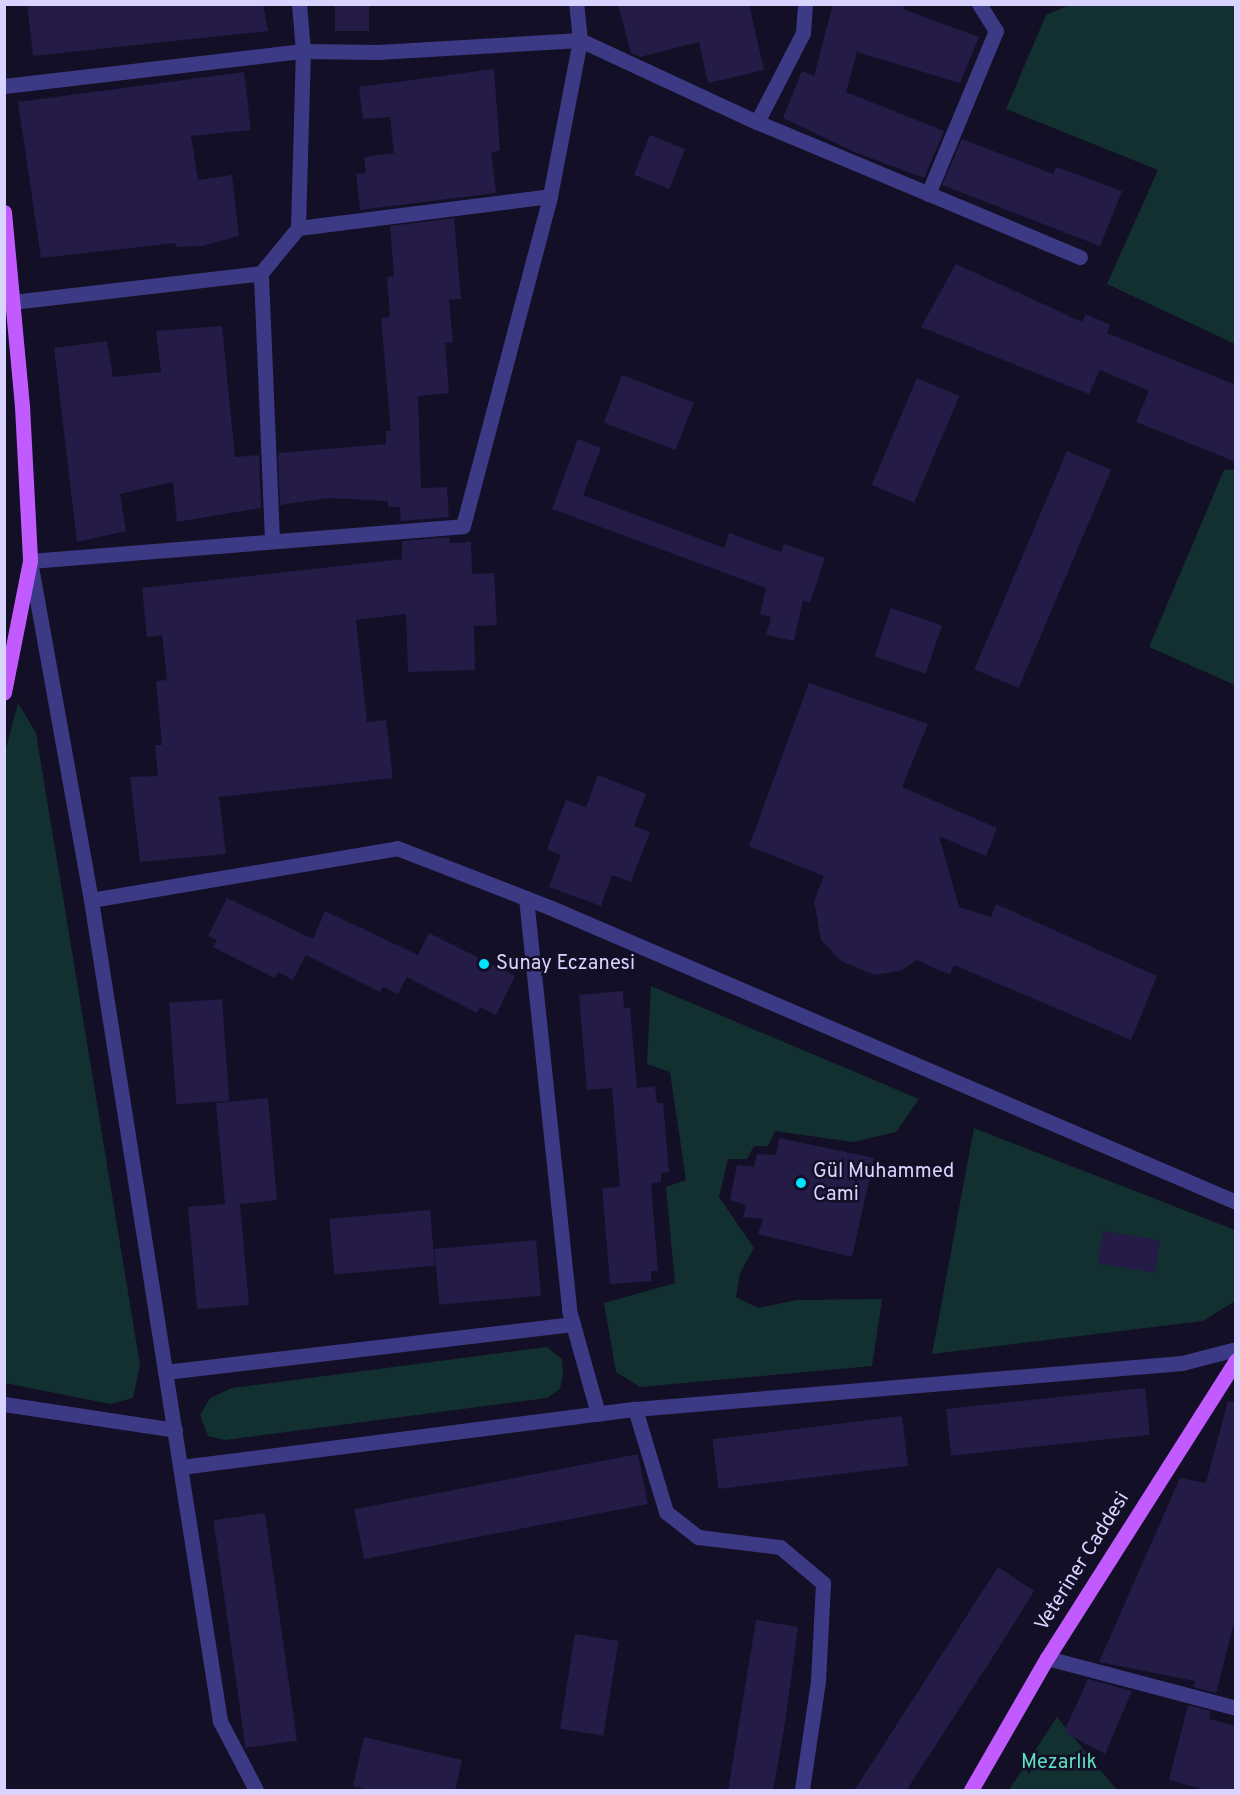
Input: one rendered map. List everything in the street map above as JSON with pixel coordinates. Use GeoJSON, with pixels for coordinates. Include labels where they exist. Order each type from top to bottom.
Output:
{"type":"FeatureCollection","features":[{"type":"Feature","properties":{"kind":"main road"},"geometry":{"type":"LineString","coordinates":[[4,212],[30,561],[4,692]]}},
{"type":"Feature","properties":{"kind":"main road","name":"Veteriner Caddesi"},"geometry":{"type":"LineString","coordinates":[[971,1791],[1047,1658],[1230,1379],[1236,1360]]}},
{"type":"Feature","properties":{"kind":"street"},"geometry":{"type":"LineString","coordinates":[[273,538],[261,273],[298,228],[303,51],[298,4]]}},
{"type":"Feature","properties":{"kind":"street"},"geometry":{"type":"LineString","coordinates":[[256,1791],[220,1721],[91,900],[30,561],[273,538],[463,526],[550,196],[580,40],[576,4]]}},
{"type":"Feature","properties":{"kind":"street"},"geometry":{"type":"LineString","coordinates":[[757,122],[803,33],[805,4]]}},
{"type":"Feature","properties":{"kind":"street"},"geometry":{"type":"LineString","coordinates":[[928,194],[996,31],[979,4]]}},
{"type":"Feature","properties":{"kind":"street"},"geometry":{"type":"LineString","coordinates":[[4,86],[303,51],[378,52],[580,40],[757,122],[1080,257]]}},
{"type":"Feature","properties":{"kind":"street"},"geometry":{"type":"LineString","coordinates":[[298,228],[550,196]]}},
{"type":"Feature","properties":{"kind":"street"},"geometry":{"type":"LineString","coordinates":[[12,302],[261,273]]}},
{"type":"Feature","properties":{"kind":"street"},"geometry":{"type":"LineString","coordinates":[[91,900],[397,848],[525,898],[1236,1202]]}},
{"type":"Feature","properties":{"kind":"street"},"geometry":{"type":"LineString","coordinates":[[525,898],[573,1324],[598,1414]]}},
{"type":"Feature","properties":{"kind":"street"},"geometry":{"type":"LineString","coordinates":[[165,1372],[573,1324]]}},
{"type":"Feature","properties":{"kind":"street"},"geometry":{"type":"LineString","coordinates":[[181,1467],[635,1409],[1182,1363],[1236,1349]]}},
{"type":"Feature","properties":{"kind":"street"},"geometry":{"type":"LineString","coordinates":[[4,1404],[175,1430]]}},
{"type":"Feature","properties":{"kind":"street"},"geometry":{"type":"LineString","coordinates":[[635,1409],[666,1512],[698,1537],[780,1547],[823,1582],[818,1681],[802,1791]]}},
{"type":"Feature","properties":{"kind":"street"},"geometry":{"type":"LineString","coordinates":[[1047,1658],[1236,1708]]}},
{"type":"Feature","properties":{"kind":"green space"},"geometry":{"type":"Polygon","coordinates":[[[1069,5],[1235,5],[1235,344],[1107,284],[1158,170],[1006,109],[1046,15],[1069,5]]]}},
{"type":"Feature","properties":{"kind":"green space"},"geometry":{"type":"Polygon","coordinates":[[[1236,469],[1235,685],[1149,647],[1224,470],[1236,469]]]}},
{"type":"Feature","properties":{"kind":"green space"},"geometry":{"type":"Polygon","coordinates":[[[18,703],[36,733],[140,1365],[133,1398],[110,1404],[5,1383],[4,756],[18,703]]]}},
{"type":"Feature","properties":{"kind":"green space"},"geometry":{"type":"Polygon","coordinates":[[[651,986],[919,1099],[896,1132],[853,1142],[775,1131],[768,1146],[754,1146],[747,1159],[728,1159],[719,1197],[754,1248],[740,1273],[736,1297],[758,1308],[797,1300],[882,1299],[872,1366],[640,1387],[616,1372],[604,1303],[675,1283],[666,1187],[686,1180],[670,1072],[647,1064],[651,986]]]}},
{"type":"Feature","properties":{"kind":"green space"},"geometry":{"type":"Polygon","coordinates":[[[974,1128],[1235,1230],[1235,1301],[1203,1321],[932,1354],[974,1128]]]}},
{"type":"Feature","properties":{"kind":"green space"},"geometry":{"type":"Polygon","coordinates":[[[547,1347],[562,1359],[563,1373],[560,1389],[547,1398],[225,1440],[208,1436],[200,1415],[210,1398],[232,1388],[547,1347]]]}},
{"type":"Feature","properties":{"kind":"green space","name":"Mezarlık"},"geometry":{"type":"Polygon","coordinates":[[[1057,1717],[1117,1790],[1009,1790],[1057,1717]]]}},
{"type":"Feature","properties":{"kind":"building"},"geometry":{"type":"Polygon","coordinates":[[[27,4],[263,4],[268,31],[33,56],[27,4]]]}},
{"type":"Feature","properties":{"kind":"building"},"geometry":{"type":"Polygon","coordinates":[[[335,4],[369,4],[369,31],[335,31],[335,4]]]}},
{"type":"Feature","properties":{"kind":"building"},"geometry":{"type":"Polygon","coordinates":[[[618,4],[749,4],[764,70],[708,83],[699,42],[640,57],[631,53],[618,4]]]}},
{"type":"Feature","properties":{"kind":"building"},"geometry":{"type":"Polygon","coordinates":[[[833,4],[904,4],[903,9],[979,37],[960,83],[857,52],[846,92],[944,131],[924,178],[857,153],[783,118],[802,71],[814,76],[833,4]]]}},
{"type":"Feature","properties":{"kind":"building"},"geometry":{"type":"Polygon","coordinates":[[[494,69],[500,151],[491,152],[496,193],[360,210],[356,174],[366,173],[364,157],[394,153],[390,117],[363,119],[359,87],[494,69]]]}},
{"type":"Feature","properties":{"kind":"building"},"geometry":{"type":"Polygon","coordinates":[[[244,72],[251,130],[191,136],[198,180],[232,175],[239,236],[202,246],[176,247],[175,243],[41,258],[18,102],[244,72]]]}},
{"type":"Feature","properties":{"kind":"building"},"geometry":{"type":"Polygon","coordinates":[[[650,135],[685,149],[669,189],[634,175],[650,135]]]}},
{"type":"Feature","properties":{"kind":"building"},"geometry":{"type":"Polygon","coordinates":[[[962,139],[1053,174],[1056,167],[1122,191],[1100,246],[942,185],[962,139]]]}},
{"type":"Feature","properties":{"kind":"building"},"geometry":{"type":"Polygon","coordinates":[[[454,218],[461,299],[449,300],[453,342],[445,343],[449,393],[418,396],[421,488],[447,487],[449,517],[401,521],[400,507],[388,507],[388,501],[328,498],[280,505],[278,453],[386,444],[386,431],[391,431],[381,318],[390,317],[387,277],[394,276],[390,226],[454,218]]]}},
{"type":"Feature","properties":{"kind":"building"},"geometry":{"type":"Polygon","coordinates":[[[956,264],[1082,322],[1086,314],[1110,325],[1107,333],[1236,385],[1236,462],[1136,422],[1149,391],[1100,370],[1089,394],[921,327],[956,264]]]}},
{"type":"Feature","properties":{"kind":"building"},"geometry":{"type":"Polygon","coordinates":[[[222,326],[235,457],[259,455],[261,508],[177,522],[173,482],[120,494],[126,531],[77,542],[54,348],[107,341],[113,377],[161,372],[156,331],[222,326]]]}},
{"type":"Feature","properties":{"kind":"building"},"geometry":{"type":"Polygon","coordinates":[[[622,375],[694,403],[676,450],[604,423],[622,375]]]}},
{"type":"Feature","properties":{"kind":"building"},"geometry":{"type":"Polygon","coordinates":[[[917,378],[959,396],[914,503],[872,485],[917,378]]]}},
{"type":"Feature","properties":{"kind":"building"},"geometry":{"type":"Polygon","coordinates":[[[578,439],[601,448],[583,495],[724,548],[729,533],[781,552],[784,544],[825,558],[810,603],[803,600],[794,641],[766,635],[771,617],[760,614],[766,588],[552,509],[578,439]]]}},
{"type":"Feature","properties":{"kind":"building"},"geometry":{"type":"Polygon","coordinates":[[[1067,451],[1111,470],[1019,688],[974,669],[1067,451]]]}},
{"type":"Feature","properties":{"kind":"building"},"geometry":{"type":"Polygon","coordinates":[[[449,537],[450,543],[471,542],[472,574],[494,573],[497,625],[474,626],[475,670],[408,672],[406,614],[356,620],[367,722],[386,720],[393,778],[219,797],[226,854],[140,862],[130,777],[158,776],[155,745],[162,745],[156,681],[167,680],[162,635],[147,637],[142,588],[402,559],[402,541],[449,537]]]}},
{"type":"Feature","properties":{"kind":"building"},"geometry":{"type":"Polygon","coordinates":[[[891,608],[942,626],[925,674],[874,656],[891,608]]]}},
{"type":"Feature","properties":{"kind":"building"},"geometry":{"type":"Polygon","coordinates":[[[809,683],[928,724],[902,787],[997,828],[986,856],[939,836],[959,907],[991,917],[996,904],[1157,976],[1131,1040],[954,965],[950,975],[917,960],[900,971],[874,975],[841,961],[821,940],[814,901],[824,876],[749,846],[809,683]]]}},
{"type":"Feature","properties":{"kind":"building"},"geometry":{"type":"Polygon","coordinates":[[[598,775],[646,794],[634,826],[650,832],[631,882],[612,875],[601,906],[549,887],[561,855],[547,849],[566,800],[586,807],[598,775]]]}},
{"type":"Feature","properties":{"kind":"building"},"geometry":{"type":"Polygon","coordinates":[[[227,898],[313,939],[325,911],[418,955],[429,933],[515,976],[496,1015],[480,1007],[477,1013],[407,977],[398,994],[383,987],[380,992],[306,955],[309,949],[293,980],[278,972],[275,978],[213,947],[217,940],[208,936],[227,898]]]}},
{"type":"Feature","properties":{"kind":"building"},"geometry":{"type":"Polygon","coordinates":[[[623,991],[624,1008],[630,1008],[637,1088],[655,1086],[657,1103],[663,1103],[669,1172],[661,1173],[661,1182],[651,1183],[658,1271],[651,1271],[651,1281],[610,1284],[602,1188],[620,1187],[612,1088],[587,1090],[579,995],[623,991]]]}},
{"type":"Feature","properties":{"kind":"building"},"geometry":{"type":"Polygon","coordinates":[[[222,999],[229,1101],[176,1104],[169,1003],[222,999]]]}},
{"type":"Feature","properties":{"kind":"building"},"geometry":{"type":"Polygon","coordinates":[[[268,1098],[277,1200],[240,1204],[249,1305],[197,1309],[188,1207],[225,1204],[216,1103],[268,1098]]]}},
{"type":"Feature","properties":{"kind":"building","name":"Gül Muhammed Cami"},"geometry":{"type":"Polygon","coordinates":[[[779,1138],[874,1158],[852,1257],[758,1234],[763,1219],[743,1217],[746,1205],[730,1200],[737,1165],[754,1167],[757,1154],[776,1155],[779,1138]]]}},
{"type":"Feature","properties":{"kind":"building"},"geometry":{"type":"Polygon","coordinates":[[[430,1210],[435,1266],[334,1275],[329,1219],[430,1210]]]}},
{"type":"Feature","properties":{"kind":"building"},"geometry":{"type":"Polygon","coordinates":[[[1103,1231],[1160,1240],[1155,1273],[1098,1264],[1103,1231]]]}},
{"type":"Feature","properties":{"kind":"building"},"geometry":{"type":"Polygon","coordinates":[[[536,1240],[541,1296],[439,1305],[434,1249],[536,1240]]]}},
{"type":"Feature","properties":{"kind":"building"},"geometry":{"type":"Polygon","coordinates":[[[1145,1388],[1150,1435],[951,1456],[946,1409],[1145,1388]]]}},
{"type":"Feature","properties":{"kind":"building"},"geometry":{"type":"Polygon","coordinates":[[[1228,1401],[1236,1402],[1235,1619],[1216,1693],[1193,1687],[1195,1681],[1099,1662],[1180,1478],[1206,1483],[1228,1401]]]}},
{"type":"Feature","properties":{"kind":"building"},"geometry":{"type":"Polygon","coordinates":[[[902,1416],[908,1466],[719,1489],[712,1439],[902,1416]]]}},
{"type":"Feature","properties":{"kind":"building"},"geometry":{"type":"Polygon","coordinates":[[[638,1454],[648,1504],[364,1559],[354,1509],[638,1454]]]}},
{"type":"Feature","properties":{"kind":"building"},"geometry":{"type":"Polygon","coordinates":[[[265,1513],[297,1741],[246,1748],[214,1520],[265,1513]]]}},
{"type":"Feature","properties":{"kind":"building"},"geometry":{"type":"Polygon","coordinates":[[[998,1567],[1034,1591],[1005,1638],[906,1791],[854,1791],[998,1567]]]}},
{"type":"Feature","properties":{"kind":"building"},"geometry":{"type":"Polygon","coordinates":[[[756,1620],[798,1627],[785,1723],[773,1791],[728,1791],[756,1620]]]}},
{"type":"Feature","properties":{"kind":"building"},"geometry":{"type":"Polygon","coordinates":[[[575,1634],[618,1641],[603,1736],[560,1729],[575,1634]]]}},
{"type":"Feature","properties":{"kind":"building"},"geometry":{"type":"Polygon","coordinates":[[[1088,1679],[1132,1691],[1105,1754],[1064,1732],[1088,1679]]]}},
{"type":"Feature","properties":{"kind":"building"},"geometry":{"type":"Polygon","coordinates":[[[1188,1705],[1211,1711],[1209,1719],[1236,1726],[1236,1791],[1208,1791],[1169,1780],[1188,1705]]]}},
{"type":"Feature","properties":{"kind":"building"},"geometry":{"type":"Polygon","coordinates":[[[364,1737],[462,1760],[455,1791],[373,1791],[353,1786],[364,1737]]]}},
{"type":"Feature","properties":{"kind":"place","name":"Sunay Eczanesi"},"geometry":{"type":"Point","coordinates":[484,964]}},
{"type":"Feature","properties":{"kind":"place","name":"Gül Muhammed Cami"},"geometry":{"type":"Point","coordinates":[801,1183]}}]}
